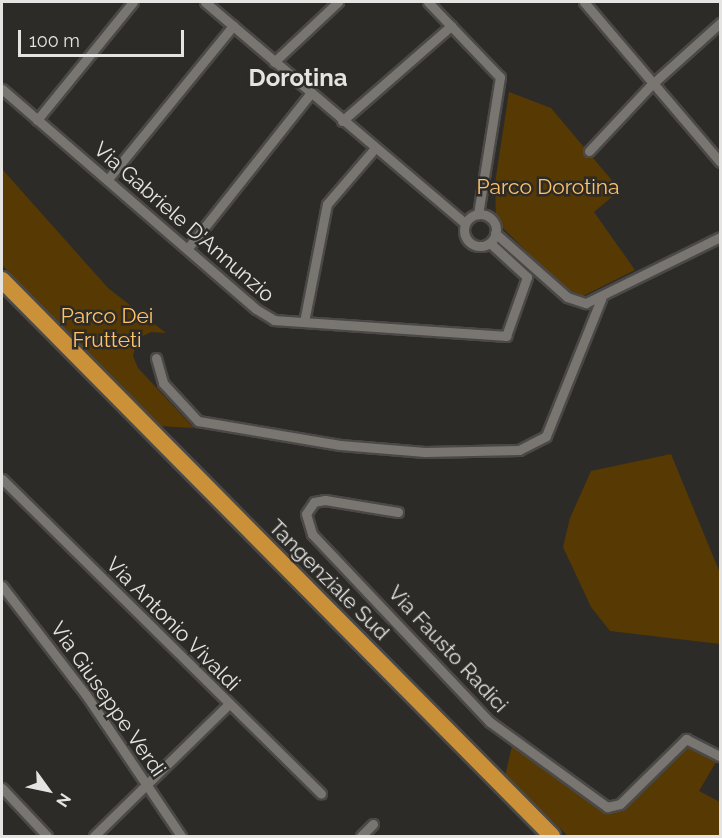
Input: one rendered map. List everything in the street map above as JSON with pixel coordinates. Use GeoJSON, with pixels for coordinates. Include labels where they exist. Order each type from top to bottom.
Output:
{"type":"FeatureCollection","features":[{"type":"Feature","properties":{"kind":"highway"},"geometry":{"type":"LineString","coordinates":[[2,270],[76,354]]}},
{"type":"Feature","properties":{"kind":"highway"},"geometry":{"type":"LineString","coordinates":[[2,280],[76,354]]}},
{"type":"Feature","properties":{"kind":"highway","name":"Tangenziale Sud"},"geometry":{"type":"LineString","coordinates":[[76,354],[552,837]]}},
{"type":"Feature","properties":{"kind":"street"},"geometry":{"type":"LineString","coordinates":[[37,120],[133,2]]}},
{"type":"Feature","properties":{"kind":"street"},"geometry":{"type":"LineString","coordinates":[[205,2],[310,94],[465,223]]}},
{"type":"Feature","properties":{"kind":"street"},"geometry":{"type":"LineString","coordinates":[[274,62],[338,2]]}},
{"type":"Feature","properties":{"kind":"street"},"geometry":{"type":"LineString","coordinates":[[428,2],[500,77],[478,214],[465,223],[464,231],[472,244],[490,243],[495,233]]}},
{"type":"Feature","properties":{"kind":"street"},"geometry":{"type":"LineString","coordinates":[[584,2],[720,162]]}},
{"type":"Feature","properties":{"kind":"street"},"geometry":{"type":"LineString","coordinates":[[588,151],[720,22]]}},
{"type":"Feature","properties":{"kind":"street"},"geometry":{"type":"LineString","coordinates":[[108,179],[233,26]]}},
{"type":"Feature","properties":{"kind":"street"},"geometry":{"type":"LineString","coordinates":[[342,121],[451,26]]}},
{"type":"Feature","properties":{"kind":"street","name":"Via Gabriele D'Annunzio"},"geometry":{"type":"LineString","coordinates":[[2,89],[265,316],[304,322],[506,336],[527,277],[490,243]]}},
{"type":"Feature","properties":{"kind":"street"},"geometry":{"type":"LineString","coordinates":[[188,248],[310,94]]}},
{"type":"Feature","properties":{"kind":"street"},"geometry":{"type":"LineString","coordinates":[[304,322],[327,204],[375,148]]}},
{"type":"Feature","properties":{"kind":"street"},"geometry":{"type":"LineString","coordinates":[[478,214],[491,219],[495,233],[567,297],[586,303],[601,298],[720,237]]}},
{"type":"Feature","properties":{"kind":"street"},"geometry":{"type":"LineString","coordinates":[[156,358],[163,383],[198,421],[340,445],[425,452],[519,450],[546,436],[601,298]]}},
{"type":"Feature","properties":{"kind":"street","name":"Via Antonio Vivaldi"},"geometry":{"type":"LineString","coordinates":[[2,479],[321,794]]}},
{"type":"Feature","properties":{"kind":"street","name":"Via Fausto Radici"},"geometry":{"type":"LineString","coordinates":[[398,512],[325,500],[314,502],[306,514],[312,534],[490,722],[607,807],[620,804],[686,739],[720,756]]}},
{"type":"Feature","properties":{"kind":"street","name":"Via Giuseppe Verdi"},"geometry":{"type":"LineString","coordinates":[[2,586],[86,695],[181,837]]}},
{"type":"Feature","properties":{"kind":"street"},"geometry":{"type":"LineString","coordinates":[[94,837],[145,783],[229,704]]}},
{"type":"Feature","properties":{"kind":"street"},"geometry":{"type":"LineString","coordinates":[[2,788],[47,837]]}},
{"type":"Feature","properties":{"kind":"street"},"geometry":{"type":"LineString","coordinates":[[361,837],[373,824]]}},
{"type":"Feature","properties":{"kind":"green space","name":"Parco Dorotina"},"geometry":{"type":"Polygon","coordinates":[[[509,92],[551,108],[620,190],[594,212],[635,270],[583,296],[570,291],[496,221],[495,183],[509,92]]]}},
{"type":"Feature","properties":{"kind":"green space","name":"Parco Dei Frutteti"},"geometry":{"type":"Polygon","coordinates":[[[2,169],[108,288],[166,333],[151,332],[137,339],[133,356],[138,368],[194,428],[158,426],[2,265],[2,169]]]}},
{"type":"Feature","properties":{"kind":"green space"},"geometry":{"type":"Polygon","coordinates":[[[671,454],[720,573],[720,644],[610,631],[591,607],[563,547],[570,518],[591,471],[671,454]]]}},
{"type":"Feature","properties":{"kind":"green space"},"geometry":{"type":"Polygon","coordinates":[[[512,746],[592,804],[615,812],[630,804],[687,747],[716,762],[699,791],[720,802],[720,836],[568,836],[505,776],[512,746]]]}},
{"type":"Feature","properties":{"kind":"district","name":"Dorotina"},"geometry":{"type":"Point","coordinates":[298,78]}}]}
